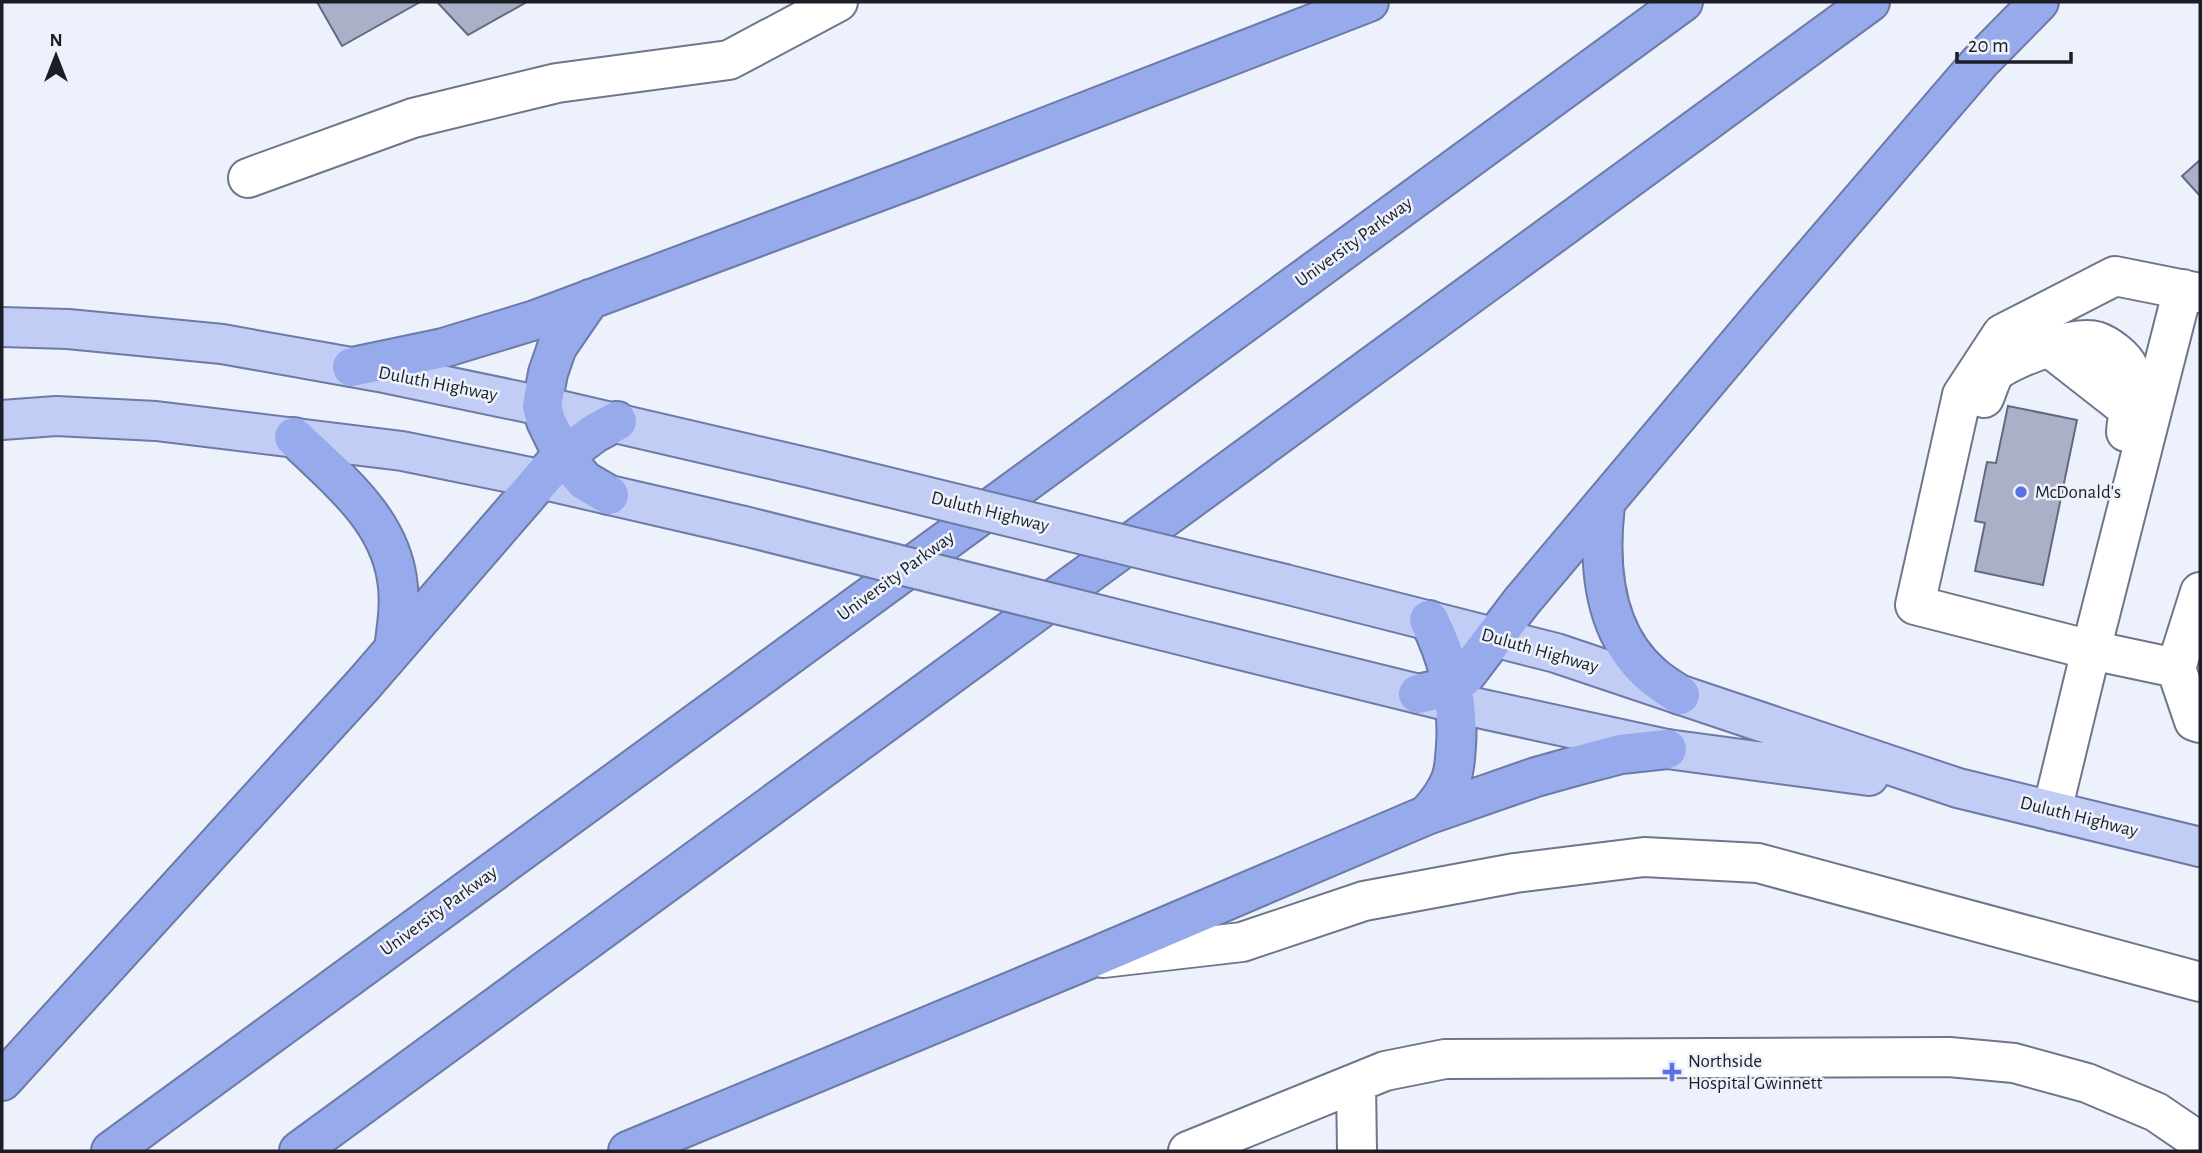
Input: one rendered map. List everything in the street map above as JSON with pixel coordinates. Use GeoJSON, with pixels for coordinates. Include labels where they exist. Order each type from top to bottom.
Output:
{"type":"FeatureCollection","features":[{"type":"Feature","properties":{"kind":"highway"},"geometry":{"type":"LineString","coordinates":[[352,368],[493,334],[917,177],[1369,2]]}},
{"type":"Feature","properties":{"kind":"highway","name":"University Parkway"},"geometry":{"type":"LineString","coordinates":[[111,1151],[1683,2]]}},
{"type":"Feature","properties":{"kind":"highway"},"geometry":{"type":"LineString","coordinates":[[299,1151],[1870,2]]}},
{"type":"Feature","properties":{"kind":"highway"},"geometry":{"type":"LineString","coordinates":[[1442,694],[1476,664],[1522,601],[1763,314],[1980,62],[2039,2]]}},
{"type":"Feature","properties":{"kind":"highway"},"geometry":{"type":"LineString","coordinates":[[552,468],[542,406],[548,373],[557,347],[590,299]]}},
{"type":"Feature","properties":{"kind":"highway"},"geometry":{"type":"LineString","coordinates":[[2,1081],[394,649],[552,468],[595,433],[617,422]]}},
{"type":"Feature","properties":{"kind":"highway"},"geometry":{"type":"LineString","coordinates":[[294,437],[357,498],[375,523],[390,552],[397,578],[398,611],[394,649]]}},
{"type":"Feature","properties":{"kind":"highway"},"geometry":{"type":"LineString","coordinates":[[552,468],[585,481],[609,495]]}},
{"type":"Feature","properties":{"kind":"highway"},"geometry":{"type":"LineString","coordinates":[[1605,505],[1601,538],[1602,571],[1616,627],[1630,650],[1652,676],[1680,695]]}},
{"type":"Feature","properties":{"kind":"highway"},"geometry":{"type":"LineString","coordinates":[[1427,815],[1443,796],[1451,778],[1456,741],[1442,694],[1446,656],[1429,620]]}},
{"type":"Feature","properties":{"kind":"highway"},"geometry":{"type":"LineString","coordinates":[[628,1151],[1427,815],[1578,765],[1621,754],[1667,749]]}},
{"type":"Feature","properties":{"kind":"main road","name":"Duluth Highway"},"geometry":{"type":"LineString","coordinates":[[2,327],[68,329],[222,344],[617,422],[1285,584],[1556,653],[1958,788],[2200,846]]}},
{"type":"Feature","properties":{"kind":"main road"},"geometry":{"type":"LineString","coordinates":[[2,419],[56,416],[156,421],[552,468]]}},
{"type":"Feature","properties":{"kind":"main road","name":"Duluth Highway"},"geometry":{"type":"LineString","coordinates":[[609,495],[1208,642],[1442,694],[1667,749],[1958,788]]}},
{"type":"Feature","properties":{"kind":"street"},"geometry":{"type":"LineString","coordinates":[[248,178],[413,118],[557,83],[729,60],[838,2]]}},
{"type":"Feature","properties":{"kind":"street"},"geometry":{"type":"LineString","coordinates":[[2052,811],[2091,650],[2136,472],[2192,291],[2115,276],[2002,334],[1962,395],[1915,605],[2091,650],[2176,668]]}},
{"type":"Feature","properties":{"kind":"street"},"geometry":{"type":"LineString","coordinates":[[1938,610],[1978,411],[1996,371],[2024,356],[2075,341],[2094,340],[2113,350],[2129,368],[2132,390],[2124,456],[2136,472]]}},
{"type":"Feature","properties":{"kind":"street"},"geometry":{"type":"LineString","coordinates":[[2200,592],[2176,668],[2194,721],[2200,723]]}},
{"type":"Feature","properties":{"kind":"street"},"geometry":{"type":"LineString","coordinates":[[1087,960],[1242,942],[1364,901],[1515,873],[1644,857],[1758,863],[2200,982]]}},
{"type":"Feature","properties":{"kind":"street"},"geometry":{"type":"LineString","coordinates":[[1188,1151],[1385,1071],[1445,1059],[1949,1057],[2014,1063],[2087,1083],[2156,1112],[2200,1142]]}},
{"type":"Feature","properties":{"kind":"street"},"geometry":{"type":"LineString","coordinates":[[1356,1084],[1357,1151]]}},
{"type":"Feature","properties":{"kind":"building"},"geometry":{"type":"Polygon","coordinates":[[[317,2],[420,2],[342,46],[317,2]]]}},
{"type":"Feature","properties":{"kind":"building"},"geometry":{"type":"Polygon","coordinates":[[[437,2],[524,2],[525,3],[468,35],[437,2]]]}},
{"type":"Feature","properties":{"kind":"building"},"geometry":{"type":"Polygon","coordinates":[[[2200,160],[2200,196],[2182,176],[2200,160]]]}},
{"type":"Feature","properties":{"kind":"building","name":"McDonald's"},"geometry":{"type":"Polygon","coordinates":[[[2008,406],[2077,420],[2043,585],[1975,571],[1985,523],[1975,521],[1987,462],[1996,463],[2008,406]]]}},
{"type":"Feature","properties":{"kind":"place","name":"McDonald's"},"geometry":{"type":"Point","coordinates":[2021,492]}},
{"type":"Feature","properties":{"kind":"place","name":"Northside Hospital Gwinnett"},"geometry":{"type":"Point","coordinates":[1672,1072]}}]}
